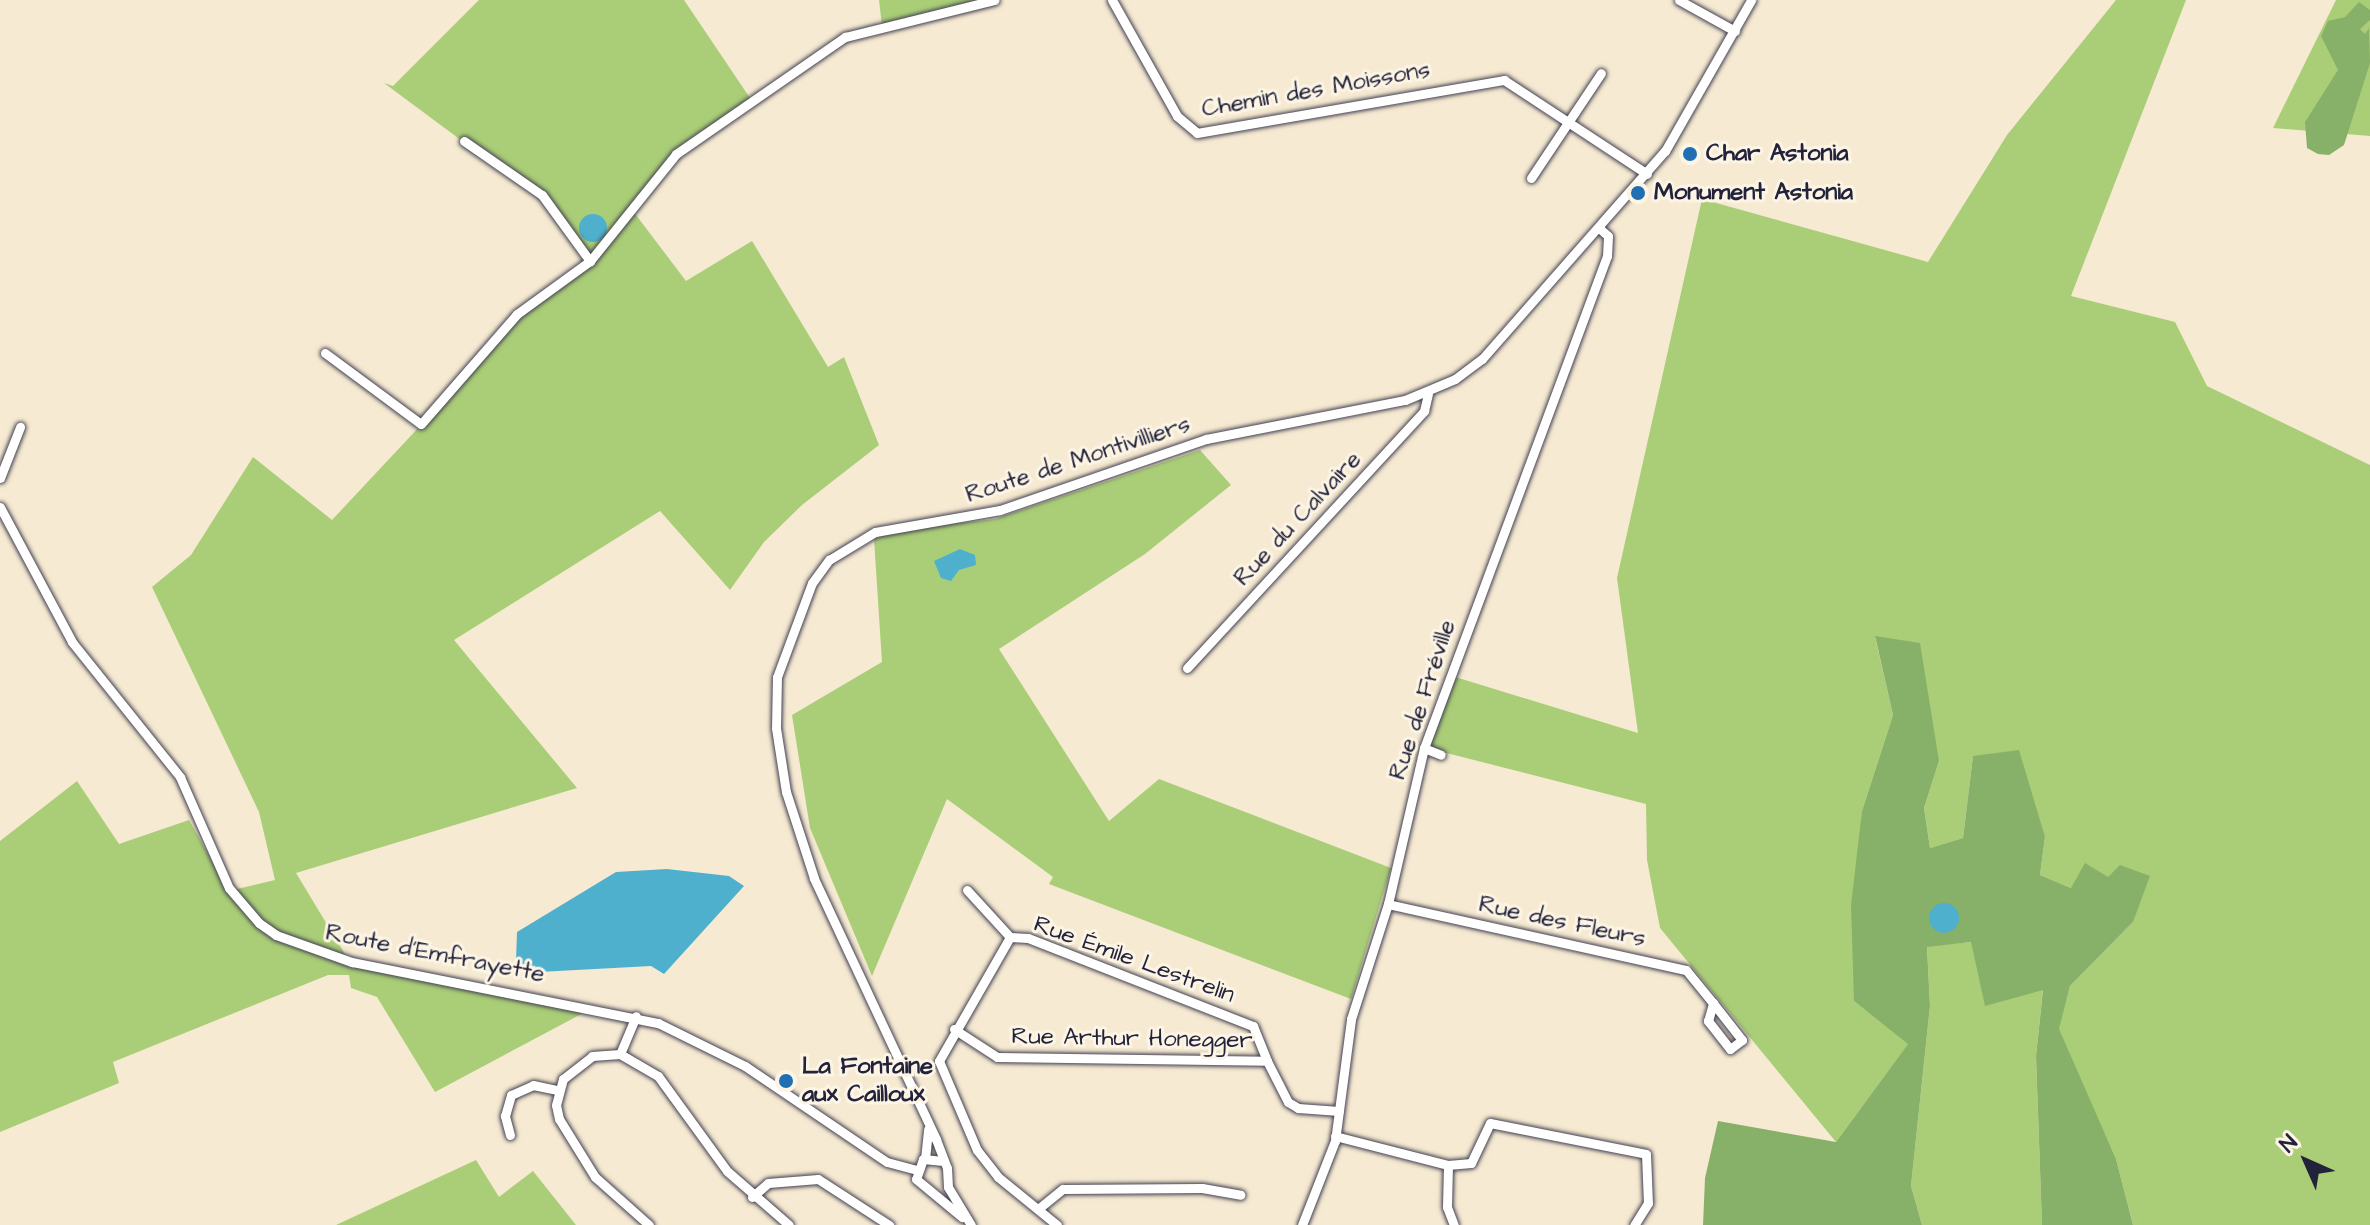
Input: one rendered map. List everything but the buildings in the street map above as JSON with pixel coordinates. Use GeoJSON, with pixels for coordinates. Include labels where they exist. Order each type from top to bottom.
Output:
{"type":"FeatureCollection","features":[{"type":"Feature","properties":{"kind":"street","name":"Chemin des Moissons"},"geometry":{"type":"LineString","coordinates":[[1112,0],[1177,116],[1197,133],[1504,80],[1571,124]]}},
{"type":"Feature","properties":{"kind":"street"},"geometry":{"type":"LineString","coordinates":[[1679,0],[1735,31]]}},
{"type":"Feature","properties":{"kind":"street","name":"Route de Montivilliers"},"geometry":{"type":"LineString","coordinates":[[943,1161],[926,1117],[814,878],[786,792],[776,728],[777,677],[812,583],[829,560],[875,532],[1000,510],[1206,439],[1428,393],[1482,359],[1647,174],[1695,104],[1751,0]]}},
{"type":"Feature","properties":{"kind":"street"},"geometry":{"type":"LineString","coordinates":[[325,353],[421,424],[517,314],[590,261],[676,154],[845,37],[990,1]]}},
{"type":"Feature","properties":{"kind":"street"},"geometry":{"type":"LineString","coordinates":[[1531,178],[1571,124],[1601,73]]}},
{"type":"Feature","properties":{"kind":"street"},"geometry":{"type":"LineString","coordinates":[[1571,124],[1647,174]]}},
{"type":"Feature","properties":{"kind":"street"},"geometry":{"type":"LineString","coordinates":[[464,141],[542,195],[590,261]]}},
{"type":"Feature","properties":{"kind":"street","name":"Rue de Fréville"},"geometry":{"type":"LineString","coordinates":[[1302,1225],[1327,1170],[1356,999],[1388,904],[1424,748],[1609,243],[1596,231]]}},
{"type":"Feature","properties":{"kind":"street","name":"Rue du Calvaire"},"geometry":{"type":"LineString","coordinates":[[1187,668],[1424,411],[1428,393]]}},
{"type":"Feature","properties":{"kind":"street"},"geometry":{"type":"LineString","coordinates":[[0,478],[20,427]]}},
{"type":"Feature","properties":{"kind":"street","name":"Route d'Emfrayette"},"geometry":{"type":"LineString","coordinates":[[0,507],[72,642],[180,777],[229,888],[259,923],[291,941],[352,962],[636,1016],[745,1066],[887,1162],[916,1170]]}},
{"type":"Feature","properties":{"kind":"street"},"geometry":{"type":"LineString","coordinates":[[1424,748],[1441,755]]}},
{"type":"Feature","properties":{"kind":"street"},"geometry":{"type":"LineString","coordinates":[[967,890],[1010,937],[954,1029],[939,1061],[977,1150],[998,1177],[1057,1225]]}},
{"type":"Feature","properties":{"kind":"street","name":"Rue des Fleurs"},"geometry":{"type":"LineString","coordinates":[[1388,904],[1686,970],[1713,1003],[1742,1040],[1730,1049],[1708,1021],[1713,1003]]}},
{"type":"Feature","properties":{"kind":"street","name":"Rue Émile Lestrelin"},"geometry":{"type":"LineString","coordinates":[[1010,937],[1028,938],[1253,1026],[1267,1061]]}},
{"type":"Feature","properties":{"kind":"street"},"geometry":{"type":"LineString","coordinates":[[620,1054],[636,1016]]}},
{"type":"Feature","properties":{"kind":"street","name":"Rue Arthur Honegger"},"geometry":{"type":"LineString","coordinates":[[954,1029],[997,1057],[1267,1061],[1288,1102],[1298,1108],[1339,1111]]}},
{"type":"Feature","properties":{"kind":"street"},"geometry":{"type":"LineString","coordinates":[[649,1225],[580,1159],[559,1119],[557,1090],[581,1061],[620,1054],[673,1091],[752,1197],[789,1225]]}},
{"type":"Feature","properties":{"kind":"street"},"geometry":{"type":"LineString","coordinates":[[510,1135],[505,1116],[511,1095],[533,1085],[557,1090]]}},
{"type":"Feature","properties":{"kind":"street","name":"Route de Montivilliers"},"geometry":{"type":"LineString","coordinates":[[925,1159],[926,1117]]}},
{"type":"Feature","properties":{"kind":"street"},"geometry":{"type":"LineString","coordinates":[[1335,1136],[1448,1165],[1471,1163],[1490,1123],[1646,1154],[1648,1203],[1634,1225]]}},
{"type":"Feature","properties":{"kind":"street"},"geometry":{"type":"LineString","coordinates":[[925,1159],[943,1161],[947,1180],[970,1225],[934,1190],[921,1186],[916,1170],[925,1159]]}},
{"type":"Feature","properties":{"kind":"street"},"geometry":{"type":"LineString","coordinates":[[1448,1165],[1447,1207],[1454,1225]]}},
{"type":"Feature","properties":{"kind":"street"},"geometry":{"type":"LineString","coordinates":[[752,1197],[768,1183],[818,1179],[889,1225]]}},
{"type":"Feature","properties":{"kind":"street"},"geometry":{"type":"LineString","coordinates":[[934,1190],[947,1180]]}},
{"type":"Feature","properties":{"kind":"street"},"geometry":{"type":"LineString","coordinates":[[1038,1209],[1063,1189],[1202,1188],[1240,1195]]}},
{"type":"Feature","properties":{"kind":"green space"},"geometry":{"type":"Polygon","coordinates":[[[479,0],[684,0],[750,98],[673,159],[633,211],[686,281],[752,241],[828,367],[844,357],[879,445],[802,505],[764,542],[730,590],[660,511],[454,640],[577,788],[296,873],[351,964],[587,1011],[435,1092],[377,997],[351,988],[349,975],[328,975],[113,1062],[119,1083],[0,1132],[0,841],[77,781],[119,844],[189,820],[229,891],[275,880],[259,812],[152,587],[191,555],[253,457],[332,520],[420,426],[484,346],[585,259],[551,207],[384,83],[393,86],[479,0]]]}},
{"type":"Feature","properties":{"kind":"green space"},"geometry":{"type":"Polygon","coordinates":[[[879,0],[984,0],[882,26],[879,0]]]}},
{"type":"Feature","properties":{"kind":"green space"},"geometry":{"type":"Polygon","coordinates":[[[2116,0],[2186,0],[2071,296],[2175,322],[2207,386],[2370,465],[2370,1225],[2133,1225],[2116,1159],[2058,1030],[2070,986],[2133,922],[2108,877],[2071,888],[2040,875],[2045,837],[1973,756],[1963,838],[1930,848],[1924,808],[1939,761],[1875,637],[1893,715],[1862,811],[1854,1001],[1909,1043],[1836,1142],[1660,928],[1647,860],[1646,804],[1427,748],[1452,676],[1638,733],[1617,578],[1702,199],[1928,262],[2007,135],[2116,0]]]}},
{"type":"Feature","properties":{"kind":"green space"},"geometry":{"type":"Polygon","coordinates":[[[2336,0],[2370,0],[2370,136],[2273,128],[2336,0]]]}},
{"type":"Feature","properties":{"kind":"green space"},"geometry":{"type":"Polygon","coordinates":[[[2359,2],[2370,10],[2370,20],[2360,29],[2365,34],[2369,28],[2370,63],[2344,145],[2329,155],[2318,154],[2307,148],[2305,122],[2338,70],[2321,36],[2328,21],[2345,17],[2359,2]]]}},
{"type":"Feature","properties":{"kind":"green space"},"geometry":{"type":"Polygon","coordinates":[[[1200,450],[1231,485],[1145,554],[999,649],[1109,821],[1159,779],[1391,868],[1351,999],[1049,884],[1053,877],[947,799],[872,976],[810,828],[792,715],[882,662],[874,539],[901,530],[995,519],[1200,450]]]}},
{"type":"Feature","properties":{"kind":"green space"},"geometry":{"type":"Polygon","coordinates":[[[1875,636],[1920,643],[1939,761],[1924,808],[1930,848],[1963,838],[1973,756],[2019,750],[2045,837],[2040,875],[2071,888],[2085,863],[2108,877],[2120,865],[2150,876],[2133,922],[2070,986],[2059,1029],[2116,1159],[2133,1225],[2042,1225],[2036,1056],[2043,990],[1985,1006],[1971,942],[1927,947],[1930,1006],[1911,1186],[1922,1225],[1703,1225],[1705,1178],[1718,1121],[1836,1142],[1908,1044],[1854,1001],[1851,905],[1862,811],[1893,715],[1875,636]]]}},
{"type":"Feature","properties":{"kind":"green space"},"geometry":{"type":"Polygon","coordinates":[[[1972,942],[2043,989],[2036,1056],[2042,1225],[1922,1225],[1911,1186],[1930,1006],[1927,946],[1972,942]]]}},
{"type":"Feature","properties":{"kind":"green space"},"geometry":{"type":"Polygon","coordinates":[[[476,1160],[499,1197],[533,1171],[576,1225],[336,1225],[476,1160]]]}},
{"type":"Feature","properties":{"kind":"water"},"geometry":{"type":"Polygon","coordinates":[[[593,214],[603,218],[607,228],[603,238],[593,242],[583,238],[579,228],[583,218],[593,214]]]}},
{"type":"Feature","properties":{"kind":"water"},"geometry":{"type":"Polygon","coordinates":[[[960,549],[975,555],[976,565],[959,570],[951,581],[941,578],[934,561],[960,549]]]}},
{"type":"Feature","properties":{"kind":"water"},"geometry":{"type":"Polygon","coordinates":[[[667,869],[729,876],[744,886],[664,974],[651,966],[539,972],[516,961],[517,932],[616,872],[667,869]]]}},
{"type":"Feature","properties":{"kind":"water"},"geometry":{"type":"Polygon","coordinates":[[[1944,903],[1950,904],[1958,912],[1958,924],[1950,932],[1944,933],[1938,932],[1930,924],[1929,918],[1930,912],[1938,904],[1944,903]]]}},
{"type":"Feature","properties":{"kind":"place","name":"Char Astonia"},"geometry":{"type":"Point","coordinates":[1690,154]}},
{"type":"Feature","properties":{"kind":"place","name":"Monument Astonia"},"geometry":{"type":"Point","coordinates":[1638,193]}},
{"type":"Feature","properties":{"kind":"place","name":"La Fontaine aux Cailloux"},"geometry":{"type":"Point","coordinates":[786,1081]}}]}
